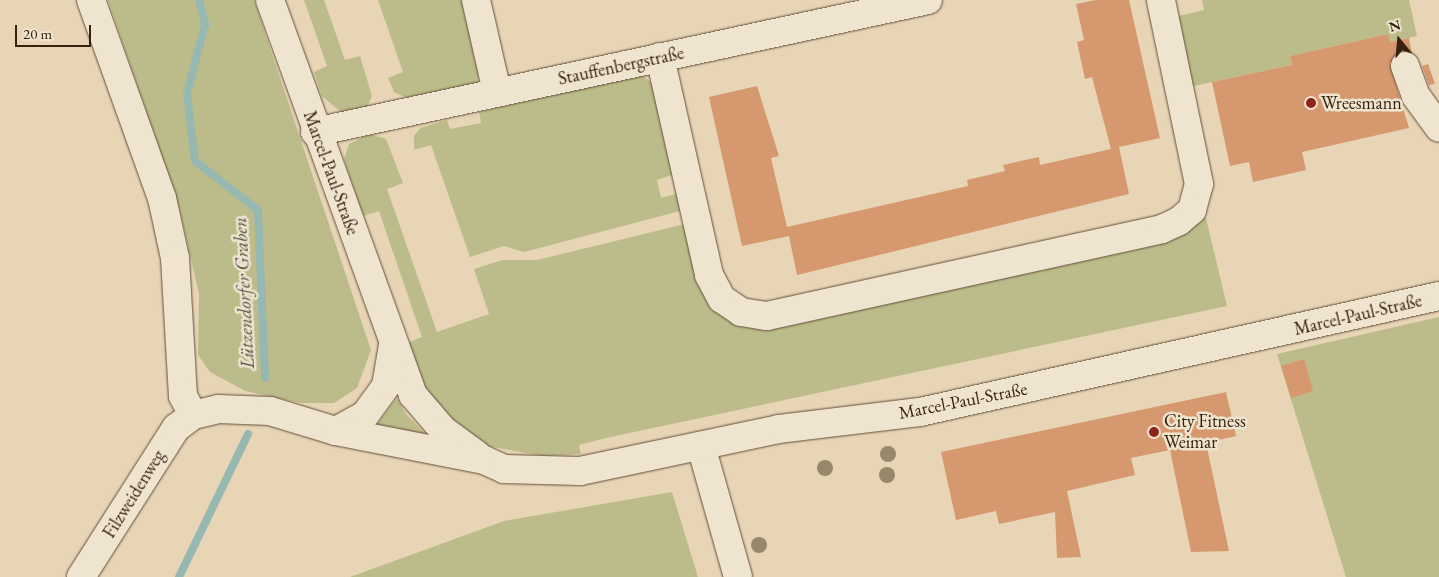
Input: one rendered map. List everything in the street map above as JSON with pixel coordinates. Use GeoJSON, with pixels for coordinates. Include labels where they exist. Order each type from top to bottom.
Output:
{"type":"FeatureCollection","features":[{"type":"Feature","properties":{"kind":"street"},"geometry":{"type":"LineString","coordinates":[[91,0],[162,198],[175,258],[183,396],[193,415]]}},
{"type":"Feature","properties":{"kind":"street","name":"Marcel-Paul-Straße"},"geometry":{"type":"LineString","coordinates":[[270,0],[315,132],[413,395],[443,430],[484,460]]}},
{"type":"Feature","properties":{"kind":"street"},"geometry":{"type":"LineString","coordinates":[[476,0],[497,92]]}},
{"type":"Feature","properties":{"kind":"street","name":"Stauffenbergstraße"},"geometry":{"type":"LineString","coordinates":[[315,132],[928,0]]}},
{"type":"Feature","properties":{"kind":"street"},"geometry":{"type":"LineString","coordinates":[[660,58],[710,276],[722,299],[734,308],[767,316],[1162,229],[1179,221],[1192,210],[1199,184],[1160,0]]}},
{"type":"Feature","properties":{"kind":"street"},"geometry":{"type":"LineString","coordinates":[[1405,66],[1416,96],[1439,128]]}},
{"type":"Feature","properties":{"kind":"street","name":"Marcel-Paul-Straße"},"geometry":{"type":"LineString","coordinates":[[193,415],[242,406],[336,431],[484,460],[522,471],[580,471],[818,422],[920,412],[1439,296]]}},
{"type":"Feature","properties":{"kind":"street","name":"Marcel-Paul-Straße"},"geometry":{"type":"LineString","coordinates":[[336,431],[365,415],[386,386],[393,345]]}},
{"type":"Feature","properties":{"kind":"street","name":"Filzweidenweg"},"geometry":{"type":"LineString","coordinates":[[80,577],[176,428],[193,415]]}},
{"type":"Feature","properties":{"kind":"street"},"geometry":{"type":"LineString","coordinates":[[701,446],[738,577]]}},
{"type":"Feature","properties":{"kind":"green space"},"geometry":{"type":"Polygon","coordinates":[[[108,0],[254,0],[371,350],[357,388],[334,403],[301,403],[245,391],[210,372],[198,355],[199,294],[179,207],[108,0]]]}},
{"type":"Feature","properties":{"kind":"green space"},"geometry":{"type":"Polygon","coordinates":[[[304,0],[324,0],[345,60],[360,56],[372,96],[366,110],[341,112],[322,96],[314,72],[327,66],[304,0]]]}},
{"type":"Feature","properties":{"kind":"green space"},"geometry":{"type":"Polygon","coordinates":[[[378,0],[467,0],[480,58],[477,86],[412,100],[394,92],[388,78],[403,72],[378,0]]]}},
{"type":"Feature","properties":{"kind":"green space"},"geometry":{"type":"Polygon","coordinates":[[[1202,0],[1409,0],[1417,36],[1390,42],[1388,34],[1290,56],[1292,65],[1189,87],[1174,17],[1204,10],[1202,0]]]}},
{"type":"Feature","properties":{"kind":"green space"},"geometry":{"type":"Polygon","coordinates":[[[641,74],[655,86],[675,174],[657,180],[661,198],[680,193],[684,210],[524,252],[504,246],[470,257],[431,145],[414,150],[414,136],[420,128],[447,120],[450,129],[481,123],[479,112],[641,74]]]}},
{"type":"Feature","properties":{"kind":"green space"},"geometry":{"type":"Polygon","coordinates":[[[370,134],[386,139],[403,183],[387,189],[437,332],[489,314],[474,269],[502,260],[537,260],[685,224],[706,296],[721,315],[738,324],[1200,218],[1206,218],[1227,306],[606,438],[579,445],[581,454],[544,456],[487,446],[445,413],[426,391],[407,343],[422,337],[379,211],[363,216],[344,159],[349,144],[370,134]]]}},
{"type":"Feature","properties":{"kind":"green space"},"geometry":{"type":"Polygon","coordinates":[[[1439,317],[1439,577],[1346,577],[1277,354],[1439,317]]]}},
{"type":"Feature","properties":{"kind":"green space"},"geometry":{"type":"Polygon","coordinates":[[[397,398],[406,414],[433,442],[376,426],[397,398]]]}},
{"type":"Feature","properties":{"kind":"green space"},"geometry":{"type":"Polygon","coordinates":[[[672,492],[698,577],[350,577],[504,521],[672,492]]]}},
{"type":"Feature","properties":{"kind":"building"},"geometry":{"type":"Polygon","coordinates":[[[1096,0],[1129,0],[1160,138],[1119,147],[1129,194],[797,275],[789,236],[742,246],[709,97],[757,86],[779,156],[771,158],[787,227],[968,186],[967,180],[1005,171],[1003,165],[1039,157],[1040,165],[1111,149],[1092,77],[1085,79],[1077,42],[1084,40],[1076,4],[1096,0]]]}},
{"type":"Feature","properties":{"kind":"building"},"geometry":{"type":"Polygon","coordinates":[[[1388,34],[1390,42],[1409,38],[1412,53],[1399,52],[1390,64],[1409,128],[1302,152],[1306,170],[1253,182],[1249,162],[1230,166],[1212,82],[1292,65],[1290,56],[1388,34]]]}},
{"type":"Feature","properties":{"kind":"building"},"geometry":{"type":"Polygon","coordinates":[[[1428,64],[1435,84],[1429,85],[1422,66],[1428,64]]]}},
{"type":"Feature","properties":{"kind":"building"},"geometry":{"type":"Polygon","coordinates":[[[1304,359],[1313,391],[1291,398],[1281,366],[1304,359]]]}},
{"type":"Feature","properties":{"kind":"building"},"geometry":{"type":"Polygon","coordinates":[[[1226,392],[1236,436],[1206,443],[1229,551],[1191,552],[1170,450],[1131,458],[1135,475],[1067,491],[1081,557],[1057,558],[1055,512],[999,524],[996,511],[956,520],[941,452],[1226,392]]]}},
{"type":"Feature","properties":{"kind":"waterway","name":"Lützendorfer Graben"},"geometry":{"type":"LineString","coordinates":[[199,0],[205,24],[187,94],[195,161],[258,210],[265,378]]}},
{"type":"Feature","properties":{"kind":"waterway","name":"Lützendorfer Graben"},"geometry":{"type":"LineString","coordinates":[[179,577],[248,434]]}},
{"type":"Feature","properties":{"kind":"place","name":"Wreesmann"},"geometry":{"type":"Point","coordinates":[1311,103]}},
{"type":"Feature","properties":{"kind":"place","name":"City Fitness Weimar"},"geometry":{"type":"Point","coordinates":[1154,432]}}]}
